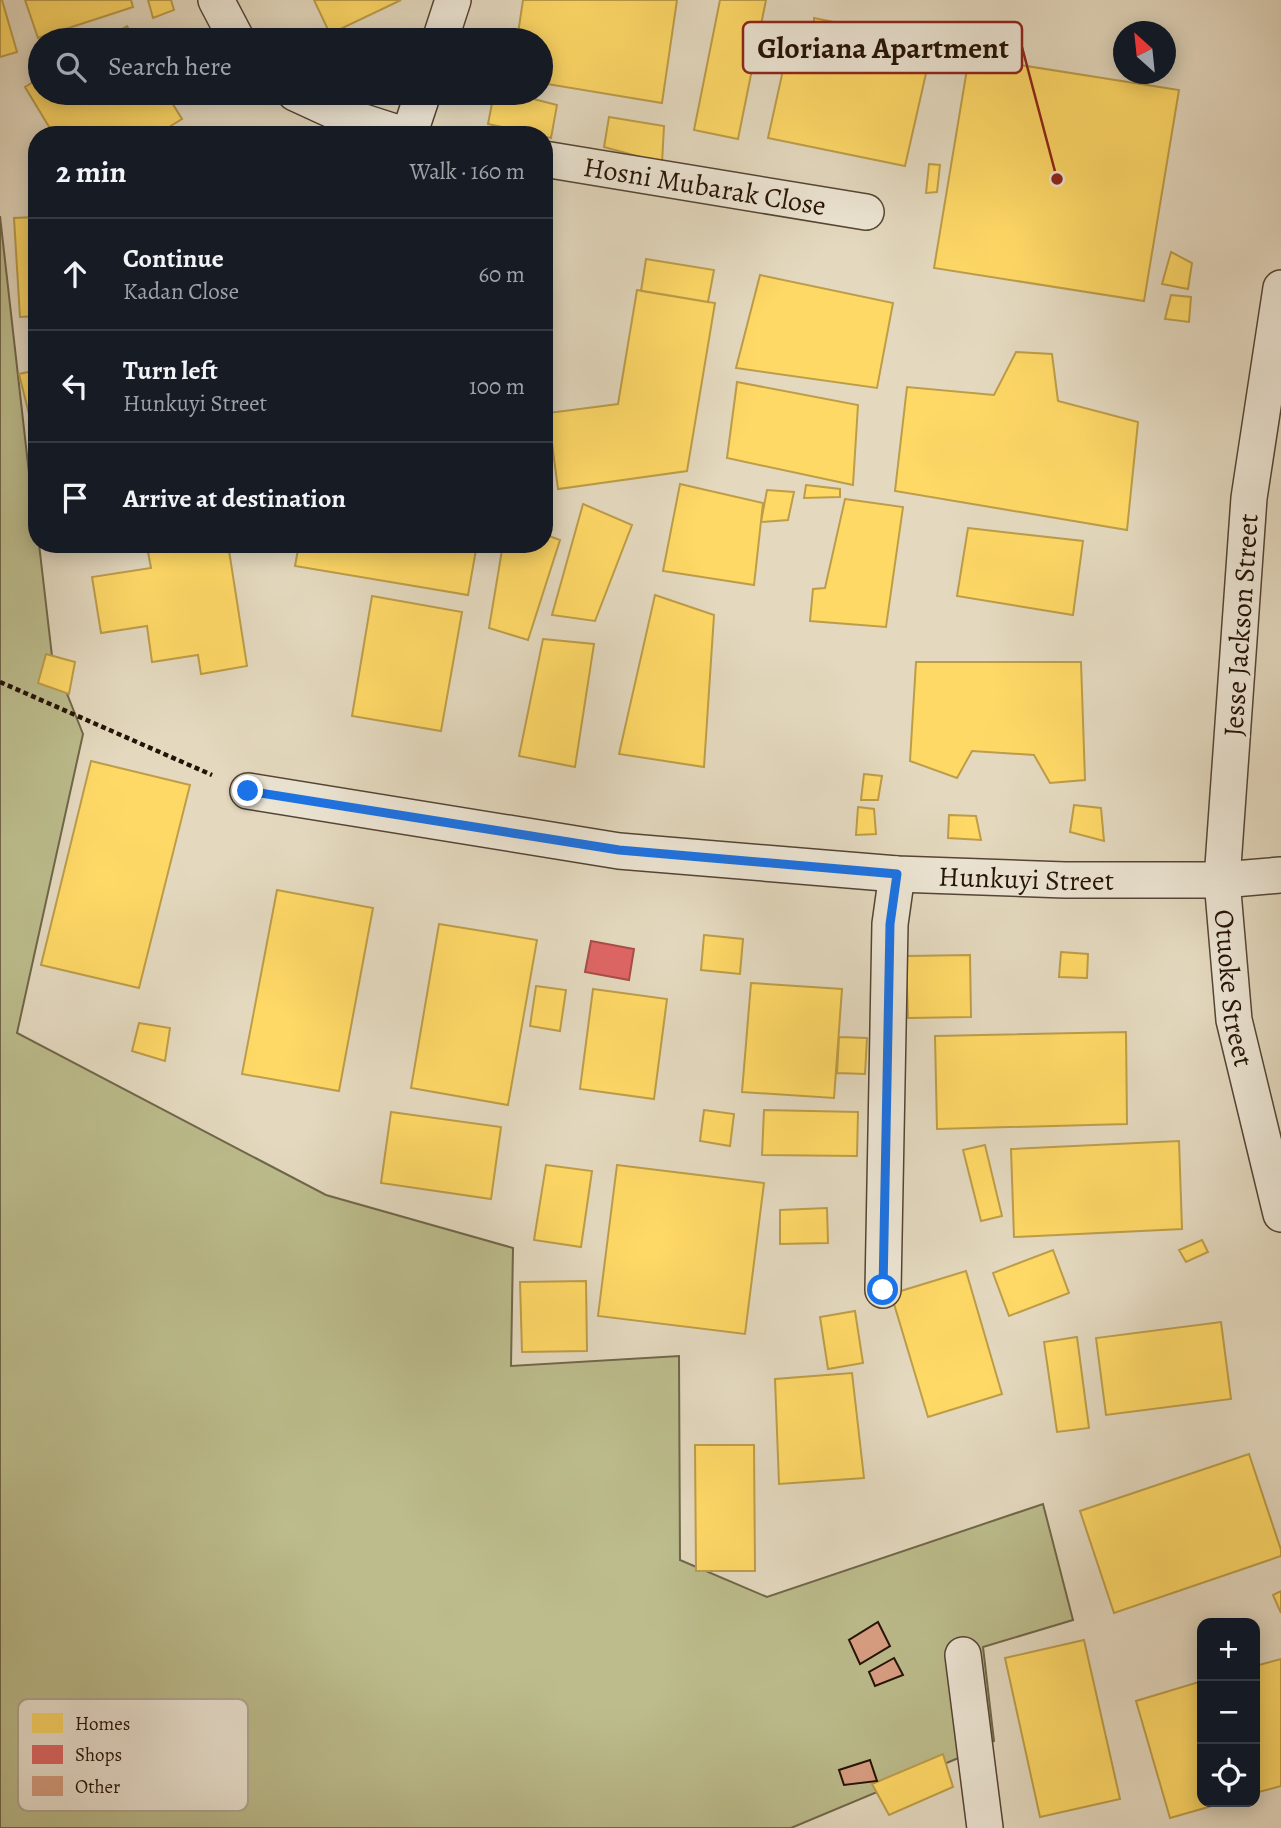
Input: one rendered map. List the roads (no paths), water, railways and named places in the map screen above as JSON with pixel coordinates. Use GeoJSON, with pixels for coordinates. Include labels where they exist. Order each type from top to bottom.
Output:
{"type":"FeatureCollection","features":[{"type":"Feature","properties":{"kind":"street"},"geometry":{"type":"LineString","coordinates":[[216,0],[230,28]]}},
{"type":"Feature","properties":{"kind":"street"},"geometry":{"type":"LineString","coordinates":[[444,28],[453,0]]}},
{"type":"Feature","properties":{"kind":"street"},"geometry":{"type":"LineString","coordinates":[[321,105],[377,126]]}},
{"type":"Feature","properties":{"kind":"street"},"geometry":{"type":"LineString","coordinates":[[410,126],[418,105]]}},
{"type":"Feature","properties":{"kind":"street","name":"Hosni Mubarak Close"},"geometry":{"type":"LineString","coordinates":[[553,160],[866,212]]}},
{"type":"Feature","properties":{"kind":"street","name":"Jesse Jackson Street"},"geometry":{"type":"LineString","coordinates":[[1222,880],[1249,498],[1281,288]]}},
{"type":"Feature","properties":{"kind":"street","name":"Hunkuyi Street"},"geometry":{"type":"LineString","coordinates":[[248,791],[619,850],[897,874],[1065,880],[1222,880],[1281,875]]}},
{"type":"Feature","properties":{"kind":"street"},"geometry":{"type":"LineString","coordinates":[[883,1290],[890,924],[897,874]]}},
{"type":"Feature","properties":{"kind":"street","name":"Otuoke Street"},"geometry":{"type":"LineString","coordinates":[[1222,880],[1234,1020],[1281,1214]]}},
{"type":"Feature","properties":{"kind":"street"},"geometry":{"type":"LineString","coordinates":[[963,1655],[985,1828]]}},
{"type":"Feature","properties":{"kind":"place","name":"Gloriana Apartment"},"geometry":{"type":"Point","coordinates":[1057,179]}}]}
